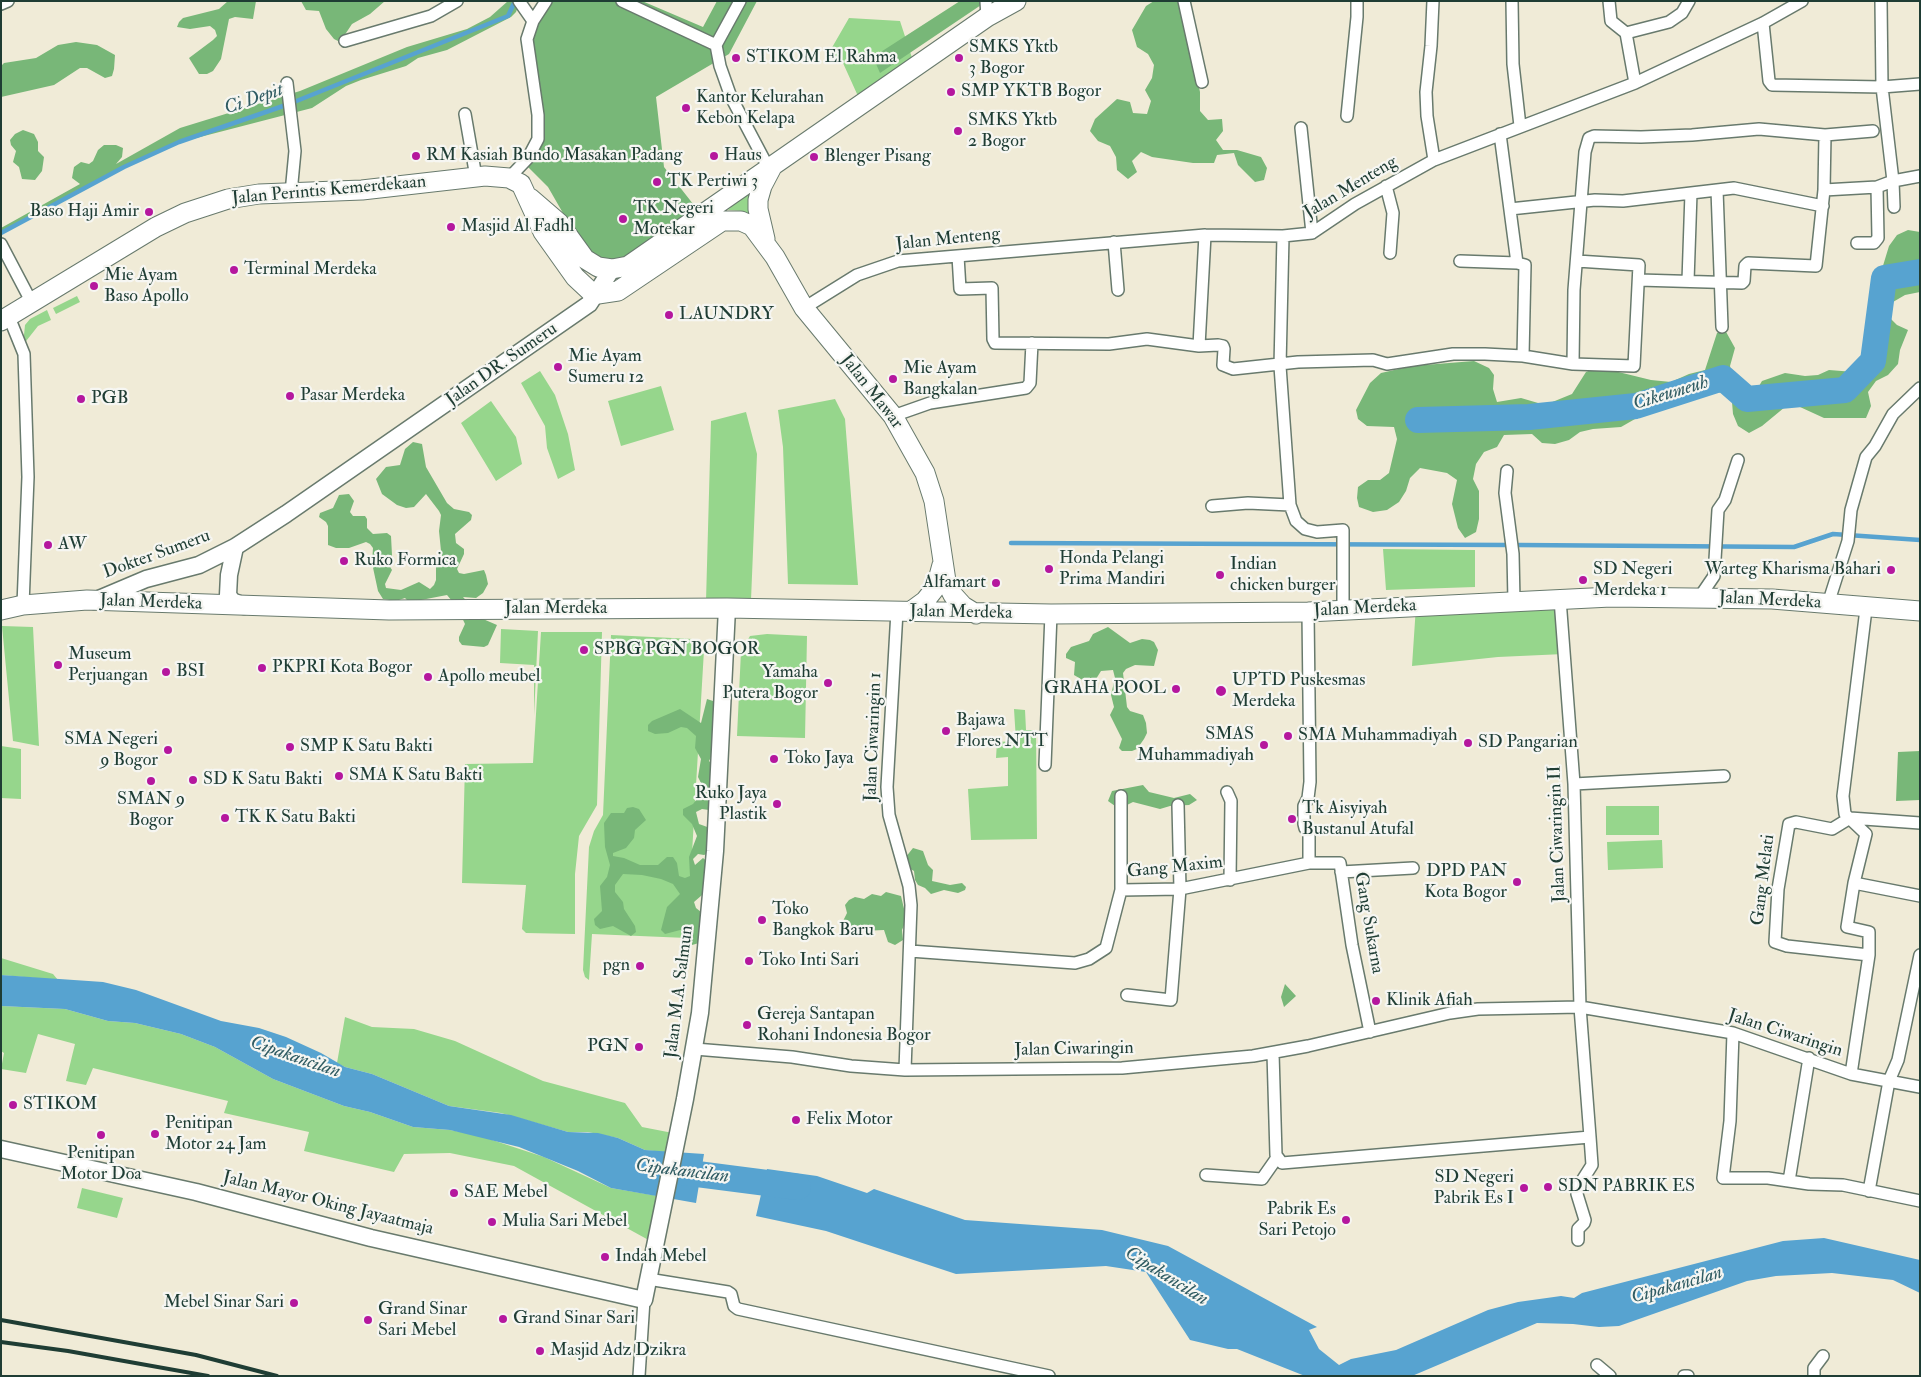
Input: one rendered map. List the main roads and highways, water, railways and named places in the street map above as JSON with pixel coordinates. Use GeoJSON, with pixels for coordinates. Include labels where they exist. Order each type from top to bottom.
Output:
{"type":"FeatureCollection","features":[{"type":"Feature","properties":{"kind":"main road"},"geometry":{"type":"LineString","coordinates":[[529,197],[560,222],[585,259],[598,267],[612,269],[628,266],[771,166],[986,9],[1016,1]]}},
{"type":"Feature","properties":{"kind":"main road"},"geometry":{"type":"LineString","coordinates":[[767,247],[758,209],[762,186],[771,166]]}},
{"type":"Feature","properties":{"kind":"main road","name":"Jalan Perintis Kemerdekaan"},"geometry":{"type":"LineString","coordinates":[[5,319],[156,227],[185,213],[228,199],[259,194],[362,190],[476,177],[509,178],[521,184],[529,197]]}},
{"type":"Feature","properties":{"kind":"main road","name":"Jalan DR. Sumeru"},"geometry":{"type":"LineString","coordinates":[[529,197],[543,232],[575,276],[590,291],[598,294],[618,291],[722,221],[741,220],[752,226],[767,247]]}},
{"type":"Feature","properties":{"kind":"main road","name":"Jalan Mawar"},"geometry":{"type":"LineString","coordinates":[[767,247],[804,308],[894,416],[925,473],[934,501],[942,551]]}},
{"type":"Feature","properties":{"kind":"main road"},"geometry":{"type":"LineString","coordinates":[[903,612],[925,601],[936,587],[942,569],[942,551]]}},
{"type":"Feature","properties":{"kind":"main road"},"geometry":{"type":"LineString","coordinates":[[942,551],[946,581],[953,595],[963,606],[976,614]]}},
{"type":"Feature","properties":{"kind":"main road","name":"Jalan Merdeka"},"geometry":{"type":"LineString","coordinates":[[1,610],[24,605],[94,601],[389,610],[727,608],[1051,614],[1308,612],[1560,599],[1699,598],[1828,604],[1866,609],[1920,611]]}},
{"type":"Feature","properties":{"kind":"water"},"geometry":{"type":"Polygon","coordinates":[[[1,975],[103,982],[136,990],[221,1021],[259,1028],[286,1037],[321,1053],[345,1067],[372,1074],[449,1106],[511,1115],[568,1132],[598,1133],[618,1138],[645,1150],[704,1154],[696,1203],[611,1188],[578,1171],[519,1147],[450,1130],[413,1127],[370,1112],[344,1106],[273,1079],[215,1047],[181,1034],[135,1023],[108,1021],[65,1009],[1,1006],[1,975]]]}},
{"type":"Feature","properties":{"kind":"water"},"geometry":{"type":"Polygon","coordinates":[[[767,1169],[817,1176],[867,1193],[874,1189],[965,1220],[1102,1230],[1168,1246],[1317,1327],[1309,1330],[1319,1349],[1339,1365],[1351,1359],[1396,1350],[1488,1310],[1518,1302],[1561,1296],[1574,1298],[1582,1293],[1783,1241],[1824,1238],[1920,1260],[1920,1293],[1893,1280],[1832,1273],[1776,1276],[1747,1281],[1619,1326],[1599,1327],[1537,1323],[1412,1376],[1305,1376],[1237,1349],[1228,1349],[1190,1340],[1146,1272],[1106,1266],[956,1274],[826,1231],[756,1216],[767,1169]]]}},
{"type":"Feature","properties":{"kind":"waterway","name":"Ci Depit"},"geometry":{"type":"LineString","coordinates":[[1,233],[124,167],[179,142],[289,104],[508,16],[515,1]]}},
{"type":"Feature","properties":{"kind":"waterway","name":"Cikeumeuh"},"geometry":{"type":"LineString","coordinates":[[1418,420],[1529,417],[1636,406],[1723,378],[1747,399],[1845,390],[1873,361],[1884,278],[1920,272]]}},
{"type":"Feature","properties":{"kind":"waterway"},"geometry":{"type":"LineString","coordinates":[[1519,545],[1794,547],[1833,534],[1920,540]]}},
{"type":"Feature","properties":{"kind":"waterway"},"geometry":{"type":"LineString","coordinates":[[1011,543],[1508,545]]}},
{"type":"Feature","properties":{"kind":"waterway","name":"Cipakancilan"},"geometry":{"type":"LineString","coordinates":[[666,1170],[798,1187]]}},
{"type":"Feature","properties":{"kind":"railway"},"geometry":{"type":"LineString","coordinates":[[1,1320],[196,1355],[277,1376]]}},
{"type":"Feature","properties":{"kind":"railway"},"geometry":{"type":"LineString","coordinates":[[1,1342],[68,1351],[208,1376]]}},
{"type":"Feature","properties":{"kind":"place","name":"STIKOM El Rahma"},"geometry":{"type":"Point","coordinates":[736,58]}},
{"type":"Feature","properties":{"kind":"place","name":"SMKS Yktb 3 Bogor"},"geometry":{"type":"Point","coordinates":[959,58]}},
{"type":"Feature","properties":{"kind":"place","name":"SMP YKTB Bogor"},"geometry":{"type":"Point","coordinates":[951,92]}},
{"type":"Feature","properties":{"kind":"place","name":"Kantor Kelurahan Kebon Kelapa"},"geometry":{"type":"Point","coordinates":[686,108]}},
{"type":"Feature","properties":{"kind":"place","name":"SMKS Yktb 2 Bogor"},"geometry":{"type":"Point","coordinates":[958,131]}},
{"type":"Feature","properties":{"kind":"place","name":"RM Kasiah Bundo Masakan Padang"},"geometry":{"type":"Point","coordinates":[416,156]}},
{"type":"Feature","properties":{"kind":"place","name":"Haus"},"geometry":{"type":"Point","coordinates":[714,156]}},
{"type":"Feature","properties":{"kind":"place","name":"Blenger Pisang"},"geometry":{"type":"Point","coordinates":[814,157]}},
{"type":"Feature","properties":{"kind":"place","name":"TK Pertiwi 3"},"geometry":{"type":"Point","coordinates":[657,182]}},
{"type":"Feature","properties":{"kind":"place","name":"Baso Haji Amir"},"geometry":{"type":"Point","coordinates":[149,212]}},
{"type":"Feature","properties":{"kind":"place","name":"TK Negeri Motekar"},"geometry":{"type":"Point","coordinates":[623,219]}},
{"type":"Feature","properties":{"kind":"place","name":"Masjid Al Fadhl"},"geometry":{"type":"Point","coordinates":[451,227]}},
{"type":"Feature","properties":{"kind":"place","name":"Terminal Merdeka"},"geometry":{"type":"Point","coordinates":[234,270]}},
{"type":"Feature","properties":{"kind":"place","name":"Mie Ayam Baso Apollo"},"geometry":{"type":"Point","coordinates":[94,286]}},
{"type":"Feature","properties":{"kind":"place","name":"LAUNDRY"},"geometry":{"type":"Point","coordinates":[669,315]}},
{"type":"Feature","properties":{"kind":"place","name":"Mie Ayam Sumeru 12"},"geometry":{"type":"Point","coordinates":[558,367]}},
{"type":"Feature","properties":{"kind":"place","name":"Mie Ayam Bangkalan"},"geometry":{"type":"Point","coordinates":[893,379]}},
{"type":"Feature","properties":{"kind":"place","name":"Pasar Merdeka"},"geometry":{"type":"Point","coordinates":[290,396]}},
{"type":"Feature","properties":{"kind":"place","name":"PGB"},"geometry":{"type":"Point","coordinates":[81,399]}},
{"type":"Feature","properties":{"kind":"place","name":"AW"},"geometry":{"type":"Point","coordinates":[48,545]}},
{"type":"Feature","properties":{"kind":"place","name":"Ruko Formica"},"geometry":{"type":"Point","coordinates":[344,561]}},
{"type":"Feature","properties":{"kind":"place","name":"Honda Pelangi Prima Mandiri"},"geometry":{"type":"Point","coordinates":[1049,569]}},
{"type":"Feature","properties":{"kind":"place","name":"Warteg Kharisma Bahari"},"geometry":{"type":"Point","coordinates":[1891,570]}},
{"type":"Feature","properties":{"kind":"place","name":"Indian chicken burger"},"geometry":{"type":"Point","coordinates":[1220,575]}},
{"type":"Feature","properties":{"kind":"place","name":"SD Negeri Merdeka 1"},"geometry":{"type":"Point","coordinates":[1583,580]}},
{"type":"Feature","properties":{"kind":"place","name":"Alfamart"},"geometry":{"type":"Point","coordinates":[996,583]}},
{"type":"Feature","properties":{"kind":"place","name":"SPBG PGN BOGOR"},"geometry":{"type":"Point","coordinates":[584,650]}},
{"type":"Feature","properties":{"kind":"place","name":"Museum Perjuangan"},"geometry":{"type":"Point","coordinates":[58,665]}},
{"type":"Feature","properties":{"kind":"place","name":"PKPRI Kota Bogor"},"geometry":{"type":"Point","coordinates":[262,668]}},
{"type":"Feature","properties":{"kind":"place","name":"BSI"},"geometry":{"type":"Point","coordinates":[166,672]}},
{"type":"Feature","properties":{"kind":"place","name":"Apollo meubel"},"geometry":{"type":"Point","coordinates":[428,677]}},
{"type":"Feature","properties":{"kind":"place","name":"Yamaha Putera Bogor"},"geometry":{"type":"Point","coordinates":[828,683]}},
{"type":"Feature","properties":{"kind":"place","name":"GRAHA POOL"},"geometry":{"type":"Point","coordinates":[1176,689]}},
{"type":"Feature","properties":{"kind":"place","name":"UPTD Puskesmas Merdeka"},"geometry":{"type":"Point","coordinates":[1221,691]}},
{"type":"Feature","properties":{"kind":"place","name":"Bajawa Flores NTT"},"geometry":{"type":"Point","coordinates":[946,731]}},
{"type":"Feature","properties":{"kind":"place","name":"SMA Muhammadiyah"},"geometry":{"type":"Point","coordinates":[1288,736]}},
{"type":"Feature","properties":{"kind":"place","name":"SD Pangarian"},"geometry":{"type":"Point","coordinates":[1468,743]}},
{"type":"Feature","properties":{"kind":"place","name":"SMAS Muhammadiyah"},"geometry":{"type":"Point","coordinates":[1264,745]}},
{"type":"Feature","properties":{"kind":"place","name":"SMP K Satu Bakti"},"geometry":{"type":"Point","coordinates":[290,747]}},
{"type":"Feature","properties":{"kind":"place","name":"SMA Negeri 9 Bogor"},"geometry":{"type":"Point","coordinates":[168,750]}},
{"type":"Feature","properties":{"kind":"place","name":"Toko Jaya"},"geometry":{"type":"Point","coordinates":[774,759]}},
{"type":"Feature","properties":{"kind":"place","name":"SMA K Satu Bakti"},"geometry":{"type":"Point","coordinates":[339,776]}},
{"type":"Feature","properties":{"kind":"place","name":"SD K Satu Bakti"},"geometry":{"type":"Point","coordinates":[193,780]}},
{"type":"Feature","properties":{"kind":"place","name":"SMAN 9 Bogor"},"geometry":{"type":"Point","coordinates":[151,781]}},
{"type":"Feature","properties":{"kind":"place","name":"Ruko Jaya Plastik"},"geometry":{"type":"Point","coordinates":[777,804]}},
{"type":"Feature","properties":{"kind":"place","name":"TK K Satu Bakti"},"geometry":{"type":"Point","coordinates":[225,818]}},
{"type":"Feature","properties":{"kind":"place","name":"Tk Aisyiyah Bustanul Atufal"},"geometry":{"type":"Point","coordinates":[1292,819]}},
{"type":"Feature","properties":{"kind":"place","name":"DPD PAN Kota Bogor"},"geometry":{"type":"Point","coordinates":[1517,882]}},
{"type":"Feature","properties":{"kind":"place","name":"Toko Bangkok Baru"},"geometry":{"type":"Point","coordinates":[762,920]}},
{"type":"Feature","properties":{"kind":"place","name":"Toko Inti Sari"},"geometry":{"type":"Point","coordinates":[749,961]}},
{"type":"Feature","properties":{"kind":"place","name":"pgn"},"geometry":{"type":"Point","coordinates":[640,966]}},
{"type":"Feature","properties":{"kind":"place","name":"Klinik Afiah"},"geometry":{"type":"Point","coordinates":[1376,1001]}},
{"type":"Feature","properties":{"kind":"place","name":"Gereja Santapan Rohani Indonesia Bogor"},"geometry":{"type":"Point","coordinates":[747,1025]}},
{"type":"Feature","properties":{"kind":"place","name":"PGN"},"geometry":{"type":"Point","coordinates":[639,1047]}},
{"type":"Feature","properties":{"kind":"place","name":"STIKOM"},"geometry":{"type":"Point","coordinates":[13,1105]}},
{"type":"Feature","properties":{"kind":"place","name":"Felix Motor"},"geometry":{"type":"Point","coordinates":[796,1120]}},
{"type":"Feature","properties":{"kind":"place","name":"Penitipan Motor 24 Jam"},"geometry":{"type":"Point","coordinates":[155,1134]}},
{"type":"Feature","properties":{"kind":"place","name":"Penitipan Motor Doa"},"geometry":{"type":"Point","coordinates":[101,1135]}},
{"type":"Feature","properties":{"kind":"place","name":"SDN PABRIK ES"},"geometry":{"type":"Point","coordinates":[1548,1187]}},
{"type":"Feature","properties":{"kind":"place","name":"SD Negeri Pabrik Es I"},"geometry":{"type":"Point","coordinates":[1524,1188]}},
{"type":"Feature","properties":{"kind":"place","name":"SAE Mebel"},"geometry":{"type":"Point","coordinates":[454,1193]}},
{"type":"Feature","properties":{"kind":"place","name":"Pabrik Es Sari Petojo"},"geometry":{"type":"Point","coordinates":[1346,1220]}},
{"type":"Feature","properties":{"kind":"place","name":"Mulia Sari Mebel"},"geometry":{"type":"Point","coordinates":[492,1222]}},
{"type":"Feature","properties":{"kind":"place","name":"Indah Mebel"},"geometry":{"type":"Point","coordinates":[605,1257]}},
{"type":"Feature","properties":{"kind":"place","name":"Mebel Sinar Sari"},"geometry":{"type":"Point","coordinates":[294,1303]}},
{"type":"Feature","properties":{"kind":"place","name":"Grand Sinar Sari"},"geometry":{"type":"Point","coordinates":[503,1319]}},
{"type":"Feature","properties":{"kind":"place","name":"Grand Sinar Sari Mebel"},"geometry":{"type":"Point","coordinates":[368,1320]}},
{"type":"Feature","properties":{"kind":"place","name":"Masjid Adz Dzikra"},"geometry":{"type":"Point","coordinates":[540,1351]}}]}
